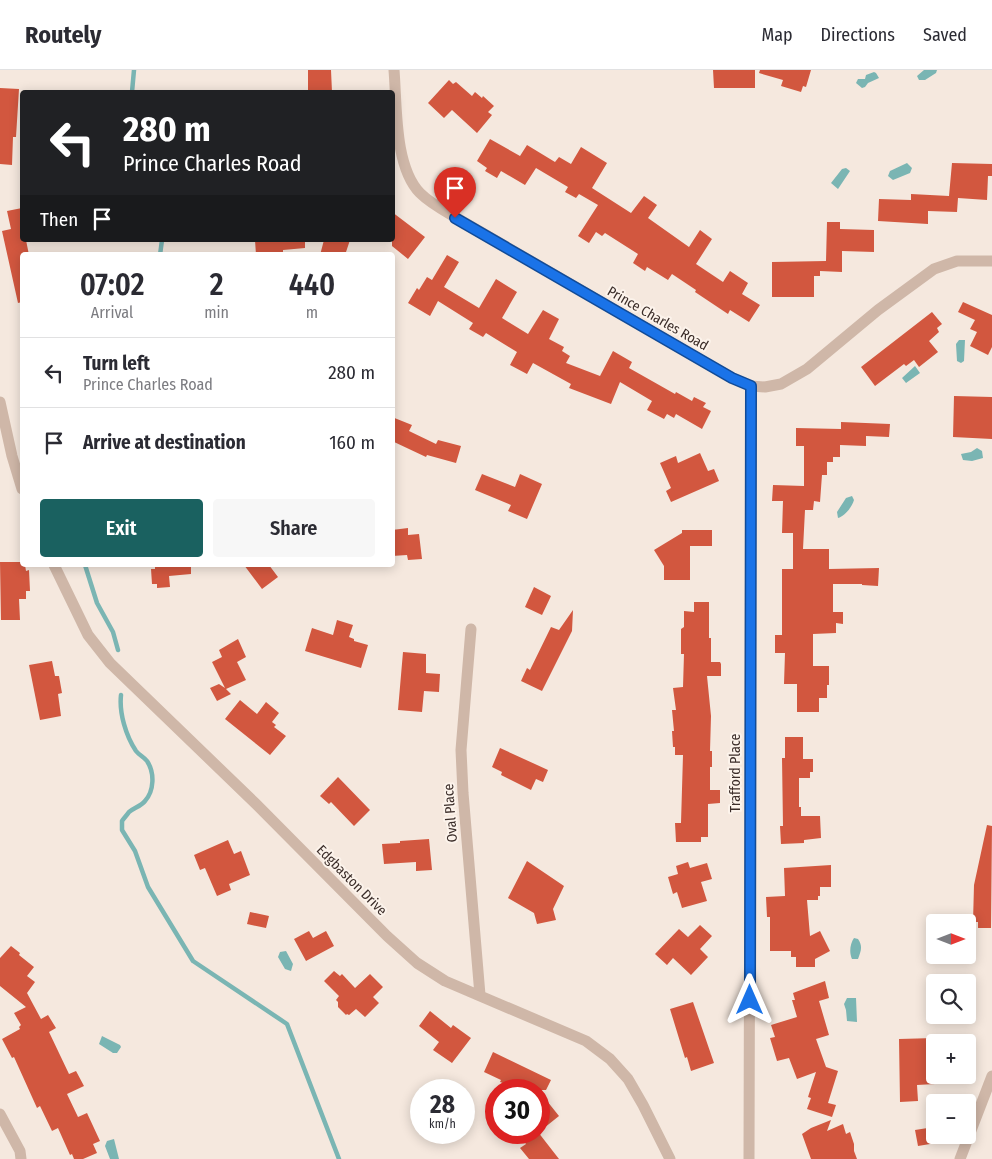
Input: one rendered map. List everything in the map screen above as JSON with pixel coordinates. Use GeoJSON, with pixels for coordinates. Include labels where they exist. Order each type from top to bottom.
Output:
{"type":"FeatureCollection","features":[{"type":"Feature","properties":{"kind":"street","name":"Prince Charles Road"},"geometry":{"type":"LineString","coordinates":[[394,70],[400,151],[407,172],[420,192],[455,218],[732,378],[751,386],[766,387],[782,384],[807,369],[878,310],[934,269],[957,261],[992,261]]}},
{"type":"Feature","properties":{"kind":"street","name":"Trafford Place"},"geometry":{"type":"LineString","coordinates":[[749,1159],[751,386]]}},
{"type":"Feature","properties":{"kind":"street"},"geometry":{"type":"LineString","coordinates":[[0,402],[20,482]]}},
{"type":"Feature","properties":{"kind":"street","name":"Edgbaston Drive"},"geometry":{"type":"LineString","coordinates":[[55,567],[88,634],[110,663],[255,803],[387,936],[417,963],[445,981],[586,1041],[610,1059],[628,1079],[670,1159]]}},
{"type":"Feature","properties":{"kind":"street","name":"Oval Place"},"geometry":{"type":"LineString","coordinates":[[471,629],[461,750],[462,792],[480,995]]}},
{"type":"Feature","properties":{"kind":"street"},"geometry":{"type":"LineString","coordinates":[[960,1159],[992,1076]]}},
{"type":"Feature","properties":{"kind":"street"},"geometry":{"type":"LineString","coordinates":[[0,1114],[20,1151],[21,1159]]}},
{"type":"Feature","properties":{"kind":"water"},"geometry":{"type":"Polygon","coordinates":[[[924,70],[937,70],[936,73],[925,80],[919,80],[917,76],[924,70]]]}},
{"type":"Feature","properties":{"kind":"water"},"geometry":{"type":"Polygon","coordinates":[[[874,72],[879,78],[868,83],[865,87],[862,88],[856,83],[858,79],[865,79],[866,75],[874,72]]]}},
{"type":"Feature","properties":{"kind":"water"},"geometry":{"type":"Polygon","coordinates":[[[907,163],[912,168],[910,173],[893,180],[888,176],[890,171],[907,163]]]}},
{"type":"Feature","properties":{"kind":"water"},"geometry":{"type":"Polygon","coordinates":[[[846,168],[850,171],[838,189],[831,183],[842,169],[846,168]]]}},
{"type":"Feature","properties":{"kind":"water"},"geometry":{"type":"Polygon","coordinates":[[[959,340],[965,340],[964,361],[961,363],[957,361],[956,344],[959,340]]]}},
{"type":"Feature","properties":{"kind":"water"},"geometry":{"type":"Polygon","coordinates":[[[915,366],[920,373],[906,383],[902,378],[915,366]]]}},
{"type":"Feature","properties":{"kind":"water"},"geometry":{"type":"Polygon","coordinates":[[[977,448],[982,451],[983,458],[972,461],[963,460],[961,454],[971,452],[977,448]]]}},
{"type":"Feature","properties":{"kind":"water"},"geometry":{"type":"Polygon","coordinates":[[[852,496],[854,500],[850,508],[838,518],[837,512],[846,498],[852,496]]]}},
{"type":"Feature","properties":{"kind":"water"},"geometry":{"type":"Polygon","coordinates":[[[854,938],[858,939],[861,946],[858,959],[852,959],[850,954],[854,938]]]}},
{"type":"Feature","properties":{"kind":"water"},"geometry":{"type":"Polygon","coordinates":[[[286,951],[293,964],[291,971],[285,969],[278,957],[280,952],[286,951]]]}},
{"type":"Feature","properties":{"kind":"water"},"geometry":{"type":"Polygon","coordinates":[[[847,998],[856,998],[857,1022],[847,1021],[844,1004],[847,998]]]}},
{"type":"Feature","properties":{"kind":"water"},"geometry":{"type":"Polygon","coordinates":[[[102,1036],[120,1045],[121,1047],[117,1053],[113,1053],[99,1044],[102,1036]]]}},
{"type":"Feature","properties":{"kind":"water"},"geometry":{"type":"Polygon","coordinates":[[[114,1139],[119,1159],[110,1159],[105,1146],[107,1141],[114,1139]]]}},
{"type":"Feature","properties":{"kind":"building"},"geometry":{"type":"Polygon","coordinates":[[[308,70],[331,70],[332,90],[308,90],[308,70]]]}},
{"type":"Feature","properties":{"kind":"building"},"geometry":{"type":"Polygon","coordinates":[[[713,70],[755,70],[755,88],[714,88],[713,70]]]}},
{"type":"Feature","properties":{"kind":"building"},"geometry":{"type":"Polygon","coordinates":[[[760,70],[811,70],[806,87],[803,86],[801,92],[781,86],[783,80],[759,73],[760,70]]]}},
{"type":"Feature","properties":{"kind":"building"},"geometry":{"type":"Polygon","coordinates":[[[449,80],[453,84],[456,82],[472,96],[475,92],[482,98],[483,96],[494,106],[488,112],[492,115],[477,133],[452,110],[444,118],[428,103],[449,80]]]}},
{"type":"Feature","properties":{"kind":"building"},"geometry":{"type":"Polygon","coordinates":[[[0,88],[19,89],[16,137],[13,137],[12,165],[0,164],[0,88]]]}},
{"type":"Feature","properties":{"kind":"building"},"geometry":{"type":"Polygon","coordinates":[[[490,139],[520,156],[527,145],[555,162],[559,157],[571,164],[581,147],[607,163],[592,188],[631,213],[644,196],[657,205],[648,218],[689,247],[700,230],[712,239],[696,264],[723,282],[730,271],[748,283],[742,294],[760,305],[749,322],[730,310],[728,314],[672,274],[668,280],[647,267],[645,271],[633,263],[638,254],[605,233],[602,236],[596,232],[589,243],[578,236],[598,205],[579,194],[576,198],[565,192],[568,187],[536,168],[525,185],[501,171],[497,178],[485,171],[487,168],[477,161],[490,139]]]}},
{"type":"Feature","properties":{"kind":"building"},"geometry":{"type":"Polygon","coordinates":[[[952,163],[992,164],[992,176],[988,176],[987,200],[958,198],[957,212],[928,211],[928,224],[878,221],[879,199],[911,200],[911,194],[949,196],[952,163]]]}},
{"type":"Feature","properties":{"kind":"building"},"geometry":{"type":"Polygon","coordinates":[[[20,208],[20,242],[26,242],[28,252],[20,252],[20,302],[18,303],[2,231],[11,229],[7,211],[20,208]]]}},
{"type":"Feature","properties":{"kind":"building"},"geometry":{"type":"Polygon","coordinates":[[[395,214],[425,237],[408,259],[392,246],[392,242],[395,242],[395,214]]]}},
{"type":"Feature","properties":{"kind":"building"},"geometry":{"type":"Polygon","coordinates":[[[827,222],[840,222],[840,229],[874,230],[874,252],[842,251],[842,272],[820,271],[820,276],[814,276],[814,297],[772,297],[772,262],[826,261],[827,222]]]}},
{"type":"Feature","properties":{"kind":"building"},"geometry":{"type":"Polygon","coordinates":[[[255,242],[305,242],[305,248],[283,250],[283,252],[256,252],[255,242]]]}},
{"type":"Feature","properties":{"kind":"building"},"geometry":{"type":"Polygon","coordinates":[[[323,242],[349,242],[346,252],[321,252],[323,242]]]}},
{"type":"Feature","properties":{"kind":"building"},"geometry":{"type":"Polygon","coordinates":[[[447,255],[459,262],[444,287],[479,308],[496,279],[517,292],[502,318],[528,334],[543,310],[559,319],[549,339],[564,347],[562,351],[570,356],[566,363],[600,376],[613,351],[632,362],[629,368],[675,394],[676,392],[692,401],[694,397],[706,403],[703,407],[711,411],[702,429],[676,414],[674,418],[667,414],[664,419],[647,410],[652,401],[620,382],[611,404],[569,388],[571,384],[533,363],[527,374],[510,365],[517,352],[486,333],[483,337],[469,329],[473,323],[438,301],[430,316],[408,303],[417,288],[419,290],[427,277],[432,280],[447,255]]]}},
{"type":"Feature","properties":{"kind":"building"},"geometry":{"type":"Polygon","coordinates":[[[963,302],[992,315],[992,347],[988,355],[970,346],[977,332],[970,329],[975,320],[958,312],[963,302]]]}},
{"type":"Feature","properties":{"kind":"building"},"geometry":{"type":"Polygon","coordinates":[[[932,312],[942,324],[937,328],[939,332],[929,341],[938,352],[919,367],[914,360],[906,366],[904,364],[875,386],[861,367],[932,312]]]}},
{"type":"Feature","properties":{"kind":"building"},"geometry":{"type":"Polygon","coordinates":[[[954,396],[992,397],[992,439],[953,437],[954,396]]]}},
{"type":"Feature","properties":{"kind":"building"},"geometry":{"type":"Polygon","coordinates":[[[395,418],[412,425],[409,431],[436,444],[438,440],[461,446],[456,463],[427,455],[426,457],[395,442],[395,418]]]}},
{"type":"Feature","properties":{"kind":"building"},"geometry":{"type":"Polygon","coordinates":[[[841,422],[890,424],[889,437],[866,436],[866,446],[840,445],[840,457],[833,457],[833,462],[827,462],[827,475],[822,475],[820,502],[814,501],[813,510],[805,510],[803,549],[829,549],[829,569],[879,568],[878,586],[833,584],[833,612],[843,612],[843,624],[836,623],[836,633],[813,634],[813,666],[829,666],[827,698],[819,698],[819,712],[797,712],[797,684],[784,684],[785,653],[775,653],[775,635],[782,635],[782,569],[793,569],[793,533],[782,533],[783,501],[772,501],[773,485],[804,486],[804,446],[796,446],[796,428],[841,429],[841,422]]]}},
{"type":"Feature","properties":{"kind":"building"},"geometry":{"type":"Polygon","coordinates":[[[700,453],[708,471],[714,469],[719,481],[671,502],[666,491],[671,488],[660,463],[676,456],[678,463],[700,453]]]}},
{"type":"Feature","properties":{"kind":"building"},"geometry":{"type":"Polygon","coordinates":[[[482,474],[515,487],[520,474],[542,484],[527,519],[508,511],[511,505],[475,490],[482,474]]]}},
{"type":"Feature","properties":{"kind":"building"},"geometry":{"type":"Polygon","coordinates":[[[408,528],[408,535],[419,534],[422,559],[408,560],[407,555],[395,556],[395,530],[408,528]]]}},
{"type":"Feature","properties":{"kind":"building"},"geometry":{"type":"Polygon","coordinates":[[[682,530],[712,530],[712,546],[690,546],[690,580],[664,580],[664,566],[654,550],[682,533],[682,530]]]}},
{"type":"Feature","properties":{"kind":"building"},"geometry":{"type":"Polygon","coordinates":[[[0,562],[20,562],[20,567],[25,567],[26,571],[29,570],[30,591],[26,591],[26,599],[19,599],[20,620],[1,620],[0,562]]]}},
{"type":"Feature","properties":{"kind":"building"},"geometry":{"type":"Polygon","coordinates":[[[155,567],[191,567],[191,574],[169,576],[170,587],[157,588],[157,584],[152,584],[151,569],[155,569],[155,567]]]}},
{"type":"Feature","properties":{"kind":"building"},"geometry":{"type":"Polygon","coordinates":[[[246,567],[270,567],[278,577],[262,589],[246,567]]]}},
{"type":"Feature","properties":{"kind":"building"},"geometry":{"type":"Polygon","coordinates":[[[534,587],[551,596],[542,615],[525,607],[534,587]]]}},
{"type":"Feature","properties":{"kind":"building"},"geometry":{"type":"Polygon","coordinates":[[[694,602],[709,602],[711,662],[720,662],[721,664],[721,676],[707,676],[711,716],[710,751],[712,751],[710,790],[720,790],[720,803],[708,804],[708,837],[701,837],[701,842],[676,842],[675,823],[681,823],[683,755],[675,755],[675,747],[673,747],[672,710],[676,710],[673,688],[683,687],[684,654],[681,654],[681,629],[684,627],[684,611],[694,612],[694,602]]]}},
{"type":"Feature","properties":{"kind":"building"},"geometry":{"type":"Polygon","coordinates":[[[573,610],[572,631],[542,691],[521,681],[527,668],[530,670],[551,627],[559,630],[573,610]]]}},
{"type":"Feature","properties":{"kind":"building"},"geometry":{"type":"Polygon","coordinates":[[[337,620],[353,625],[349,637],[354,639],[354,641],[368,645],[361,668],[305,651],[312,628],[333,635],[337,620]]]}},
{"type":"Feature","properties":{"kind":"building"},"geometry":{"type":"Polygon","coordinates":[[[238,639],[246,657],[237,662],[246,680],[226,689],[231,694],[217,701],[210,688],[219,684],[225,688],[212,662],[222,657],[219,650],[238,639]]]}},
{"type":"Feature","properties":{"kind":"building"},"geometry":{"type":"Polygon","coordinates":[[[403,652],[426,654],[426,673],[440,674],[439,692],[424,691],[422,712],[398,710],[403,652]]]}},
{"type":"Feature","properties":{"kind":"building"},"geometry":{"type":"Polygon","coordinates":[[[52,661],[55,676],[59,676],[62,693],[58,694],[61,716],[40,720],[29,665],[52,661]]]}},
{"type":"Feature","properties":{"kind":"building"},"geometry":{"type":"Polygon","coordinates":[[[240,700],[257,714],[266,702],[279,713],[272,722],[276,725],[274,727],[286,736],[270,755],[225,719],[240,700]]]}},
{"type":"Feature","properties":{"kind":"building"},"geometry":{"type":"Polygon","coordinates":[[[785,737],[803,737],[803,759],[813,759],[813,772],[810,772],[810,778],[799,778],[799,807],[801,807],[801,816],[820,816],[821,838],[804,840],[804,843],[781,844],[780,826],[783,826],[782,758],[785,758],[785,737]]]}},
{"type":"Feature","properties":{"kind":"building"},"geometry":{"type":"Polygon","coordinates":[[[500,748],[548,770],[543,782],[536,779],[531,790],[501,775],[502,772],[492,767],[500,748]]]}},
{"type":"Feature","properties":{"kind":"building"},"geometry":{"type":"Polygon","coordinates":[[[338,777],[370,810],[354,826],[331,802],[329,804],[320,796],[338,777]]]}},
{"type":"Feature","properties":{"kind":"building"},"geometry":{"type":"Polygon","coordinates":[[[987,825],[992,826],[991,928],[978,928],[976,914],[973,914],[974,885],[987,825]]]}},
{"type":"Feature","properties":{"kind":"building"},"geometry":{"type":"Polygon","coordinates":[[[429,839],[432,870],[416,871],[416,862],[384,864],[382,844],[429,839]]]}},
{"type":"Feature","properties":{"kind":"building"},"geometry":{"type":"Polygon","coordinates":[[[228,840],[234,854],[241,851],[250,875],[229,884],[231,890],[217,896],[205,868],[200,870],[194,855],[228,840]]]}},
{"type":"Feature","properties":{"kind":"building"},"geometry":{"type":"Polygon","coordinates":[[[527,861],[564,886],[553,909],[556,920],[537,924],[534,913],[508,898],[527,861]]]}},
{"type":"Feature","properties":{"kind":"building"},"geometry":{"type":"Polygon","coordinates":[[[688,862],[690,868],[707,863],[712,879],[701,882],[707,901],[682,908],[677,892],[673,894],[668,877],[678,874],[676,866],[688,862]]]}},
{"type":"Feature","properties":{"kind":"building"},"geometry":{"type":"Polygon","coordinates":[[[831,865],[831,887],[820,887],[818,900],[807,900],[810,936],[820,931],[830,951],[815,959],[815,967],[796,967],[796,957],[791,957],[791,951],[770,951],[770,917],[767,917],[766,897],[785,896],[784,868],[831,865]]]}},
{"type":"Feature","properties":{"kind":"building"},"geometry":{"type":"Polygon","coordinates":[[[250,912],[269,916],[266,928],[247,924],[250,912]]]}},
{"type":"Feature","properties":{"kind":"building"},"geometry":{"type":"Polygon","coordinates":[[[700,925],[712,936],[700,949],[708,957],[691,975],[673,958],[667,965],[655,954],[679,929],[688,937],[700,925]]]}},
{"type":"Feature","properties":{"kind":"building"},"geometry":{"type":"Polygon","coordinates":[[[309,931],[313,938],[326,931],[334,946],[306,961],[294,939],[309,931]]]}},
{"type":"Feature","properties":{"kind":"building"},"geometry":{"type":"Polygon","coordinates":[[[11,946],[34,967],[27,976],[35,982],[27,993],[41,1019],[48,1015],[56,1028],[49,1032],[69,1074],[76,1071],[84,1086],[67,1094],[78,1117],[87,1113],[100,1141],[93,1144],[97,1153],[83,1159],[74,1159],[72,1154],[70,1155],[58,1128],[52,1131],[40,1106],[37,1108],[14,1057],[12,1058],[2,1039],[20,1029],[21,1025],[14,1013],[26,1007],[0,986],[0,958],[11,946]]]}},
{"type":"Feature","properties":{"kind":"building"},"geometry":{"type":"Polygon","coordinates":[[[334,971],[340,976],[342,974],[355,988],[370,974],[383,987],[373,997],[379,1003],[365,1017],[356,1009],[349,1015],[346,1015],[338,1007],[336,1000],[339,996],[324,981],[334,971]]]}},
{"type":"Feature","properties":{"kind":"building"},"geometry":{"type":"Polygon","coordinates":[[[825,981],[829,998],[819,1001],[829,1035],[816,1039],[826,1067],[838,1071],[828,1103],[836,1105],[832,1117],[807,1109],[811,1098],[808,1097],[816,1072],[797,1079],[789,1058],[777,1061],[770,1038],[775,1037],[771,1025],[797,1017],[792,1000],[795,1000],[793,993],[825,981]]]}},
{"type":"Feature","properties":{"kind":"building"},"geometry":{"type":"Polygon","coordinates":[[[693,1002],[714,1063],[691,1071],[687,1057],[685,1058],[670,1009],[693,1002]]]}},
{"type":"Feature","properties":{"kind":"building"},"geometry":{"type":"Polygon","coordinates":[[[430,1011],[451,1028],[453,1025],[471,1038],[452,1063],[433,1050],[439,1042],[419,1026],[430,1011]]]}},
{"type":"Feature","properties":{"kind":"building"},"geometry":{"type":"Polygon","coordinates":[[[926,1038],[926,1084],[935,1084],[917,1085],[918,1101],[900,1102],[899,1039],[926,1038]]]}},
{"type":"Feature","properties":{"kind":"building"},"geometry":{"type":"Polygon","coordinates":[[[493,1052],[549,1079],[499,1079],[484,1072],[493,1052]]]}},
{"type":"Feature","properties":{"kind":"building"},"geometry":{"type":"Polygon","coordinates":[[[550,1105],[559,1116],[550,1123],[550,1105]]]}},
{"type":"Feature","properties":{"kind":"building"},"geometry":{"type":"Polygon","coordinates":[[[831,1120],[827,1131],[843,1124],[846,1134],[850,1132],[857,1159],[811,1159],[802,1134],[831,1120]]]}},
{"type":"Feature","properties":{"kind":"building"},"geometry":{"type":"Polygon","coordinates":[[[926,1128],[926,1144],[930,1144],[918,1146],[915,1130],[926,1128]]]}},
{"type":"Feature","properties":{"kind":"building"},"geometry":{"type":"Polygon","coordinates":[[[526,1144],[547,1144],[559,1159],[529,1159],[520,1148],[526,1144]]]}},
{"type":"Feature","properties":{"kind":"waterway"},"geometry":{"type":"LineString","coordinates":[[132,90],[134,70]]}},
{"type":"Feature","properties":{"kind":"waterway"},"geometry":{"type":"LineString","coordinates":[[160,252],[162,242]]}},
{"type":"Feature","properties":{"kind":"waterway"},"geometry":{"type":"LineString","coordinates":[[86,567],[97,603],[113,632],[118,650]]}},
{"type":"Feature","properties":{"kind":"waterway"},"geometry":{"type":"LineString","coordinates":[[121,695],[122,717],[126,731],[136,751],[150,766],[152,776],[152,787],[148,797],[142,804],[129,812],[122,821],[122,830],[135,851],[148,887],[193,961],[287,1024],[339,1159]]}},
{"type":"Feature","properties":{"kind":"route"},"geometry":{"type":"LineString","coordinates":[[455,218],[732,378],[751,386],[750,1000]]}}]}
